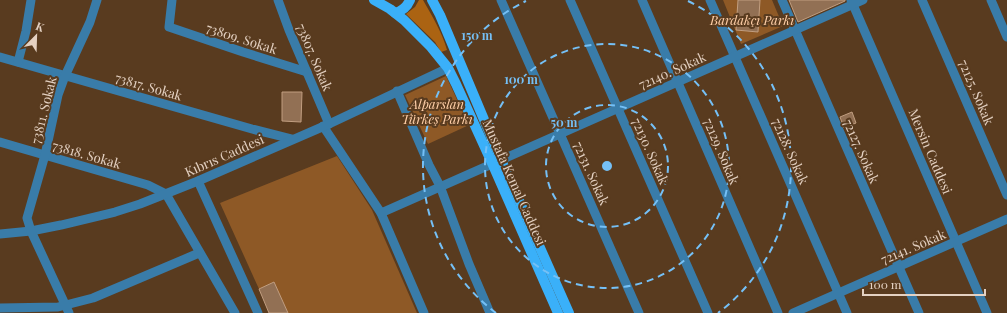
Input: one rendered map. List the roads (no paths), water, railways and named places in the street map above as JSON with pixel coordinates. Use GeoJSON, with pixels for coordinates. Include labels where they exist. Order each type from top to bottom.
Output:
{"type":"FeatureCollection","features":[{"type":"Feature","properties":{"kind":"main road"},"geometry":{"type":"LineString","coordinates":[[395,13],[400,12],[406,7],[410,0]]}},
{"type":"Feature","properties":{"kind":"main road","name":"Mustafa Kemal Caddesi"},"geometry":{"type":"LineString","coordinates":[[432,0],[440,15],[558,313]]}},
{"type":"Feature","properties":{"kind":"main road","name":"Mustafa Kemal Caddesi"},"geometry":{"type":"LineString","coordinates":[[377,1],[404,20],[432,47],[448,68],[497,161],[569,313]]}},
{"type":"Feature","properties":{"kind":"street"},"geometry":{"type":"LineString","coordinates":[[18,62],[26,31],[31,0]]}},
{"type":"Feature","properties":{"kind":"street","name":"73811. Sokak"},"geometry":{"type":"LineString","coordinates":[[67,309],[31,231],[27,218],[45,155],[58,95],[65,76],[90,22],[97,0]]}},
{"type":"Feature","properties":{"kind":"street","name":"73809. Sokak"},"geometry":{"type":"LineString","coordinates":[[172,0],[170,27],[307,72]]}},
{"type":"Feature","properties":{"kind":"street","name":"73807. Sokak"},"geometry":{"type":"LineString","coordinates":[[278,0],[307,72],[326,125],[381,213],[424,313]]}},
{"type":"Feature","properties":{"kind":"street","name":"72131. Sokak"},"geometry":{"type":"LineString","coordinates":[[501,0],[639,313]]}},
{"type":"Feature","properties":{"kind":"street","name":"72130. Sokak"},"geometry":{"type":"LineString","coordinates":[[570,0],[708,313]]}},
{"type":"Feature","properties":{"kind":"street","name":"72129. Sokak"},"geometry":{"type":"LineString","coordinates":[[642,0],[778,313]]}},
{"type":"Feature","properties":{"kind":"street","name":"72128. Sokak"},"geometry":{"type":"LineString","coordinates":[[710,0],[847,313]]}},
{"type":"Feature","properties":{"kind":"street","name":"72127. Sokak"},"geometry":{"type":"LineString","coordinates":[[782,0],[919,313]]}},
{"type":"Feature","properties":{"kind":"street","name":"72140. Sokak"},"geometry":{"type":"LineString","coordinates":[[381,213],[795,30],[852,2],[863,0]]}},
{"type":"Feature","properties":{"kind":"street","name":"72125. Sokak"},"geometry":{"type":"LineString","coordinates":[[922,0],[1007,195]]}},
{"type":"Feature","properties":{"kind":"street"},"geometry":{"type":"LineString","coordinates":[[991,0],[1007,37]]}},
{"type":"Feature","properties":{"kind":"street","name":"Mersin Caddesi"},"geometry":{"type":"LineString","coordinates":[[852,2],[986,313]]}},
{"type":"Feature","properties":{"kind":"street","name":"73817. Sokak"},"geometry":{"type":"LineString","coordinates":[[0,57],[292,139]]}},
{"type":"Feature","properties":{"kind":"street","name":"Kıbrıs Caddesi"},"geometry":{"type":"LineString","coordinates":[[0,234],[31,231],[61,225],[115,212],[140,204],[198,181],[326,125],[448,68]]}},
{"type":"Feature","properties":{"kind":"street"},"geometry":{"type":"LineString","coordinates":[[397,91],[429,165],[440,186],[469,264],[490,313]]}},
{"type":"Feature","properties":{"kind":"street","name":"73818. Sokak"},"geometry":{"type":"LineString","coordinates":[[0,142],[148,185],[166,194]]}},
{"type":"Feature","properties":{"kind":"street"},"geometry":{"type":"LineString","coordinates":[[198,181],[258,313]]}},
{"type":"Feature","properties":{"kind":"street"},"geometry":{"type":"LineString","coordinates":[[166,194],[235,313]]}},
{"type":"Feature","properties":{"kind":"street","name":"72141. Sokak"},"geometry":{"type":"LineString","coordinates":[[793,313],[1007,219]]}},
{"type":"Feature","properties":{"kind":"street"},"geometry":{"type":"LineString","coordinates":[[0,308],[58,307],[67,309],[199,253]]}},
{"type":"Feature","properties":{"kind":"park label","name":"Bardakçı Parkı"},"geometry":{"type":"Point","coordinates":[752,19]}},
{"type":"Feature","properties":{"kind":"park label","name":"Alparslan Türkeş Parkı"},"geometry":{"type":"Point","coordinates":[437,110]}}]}
